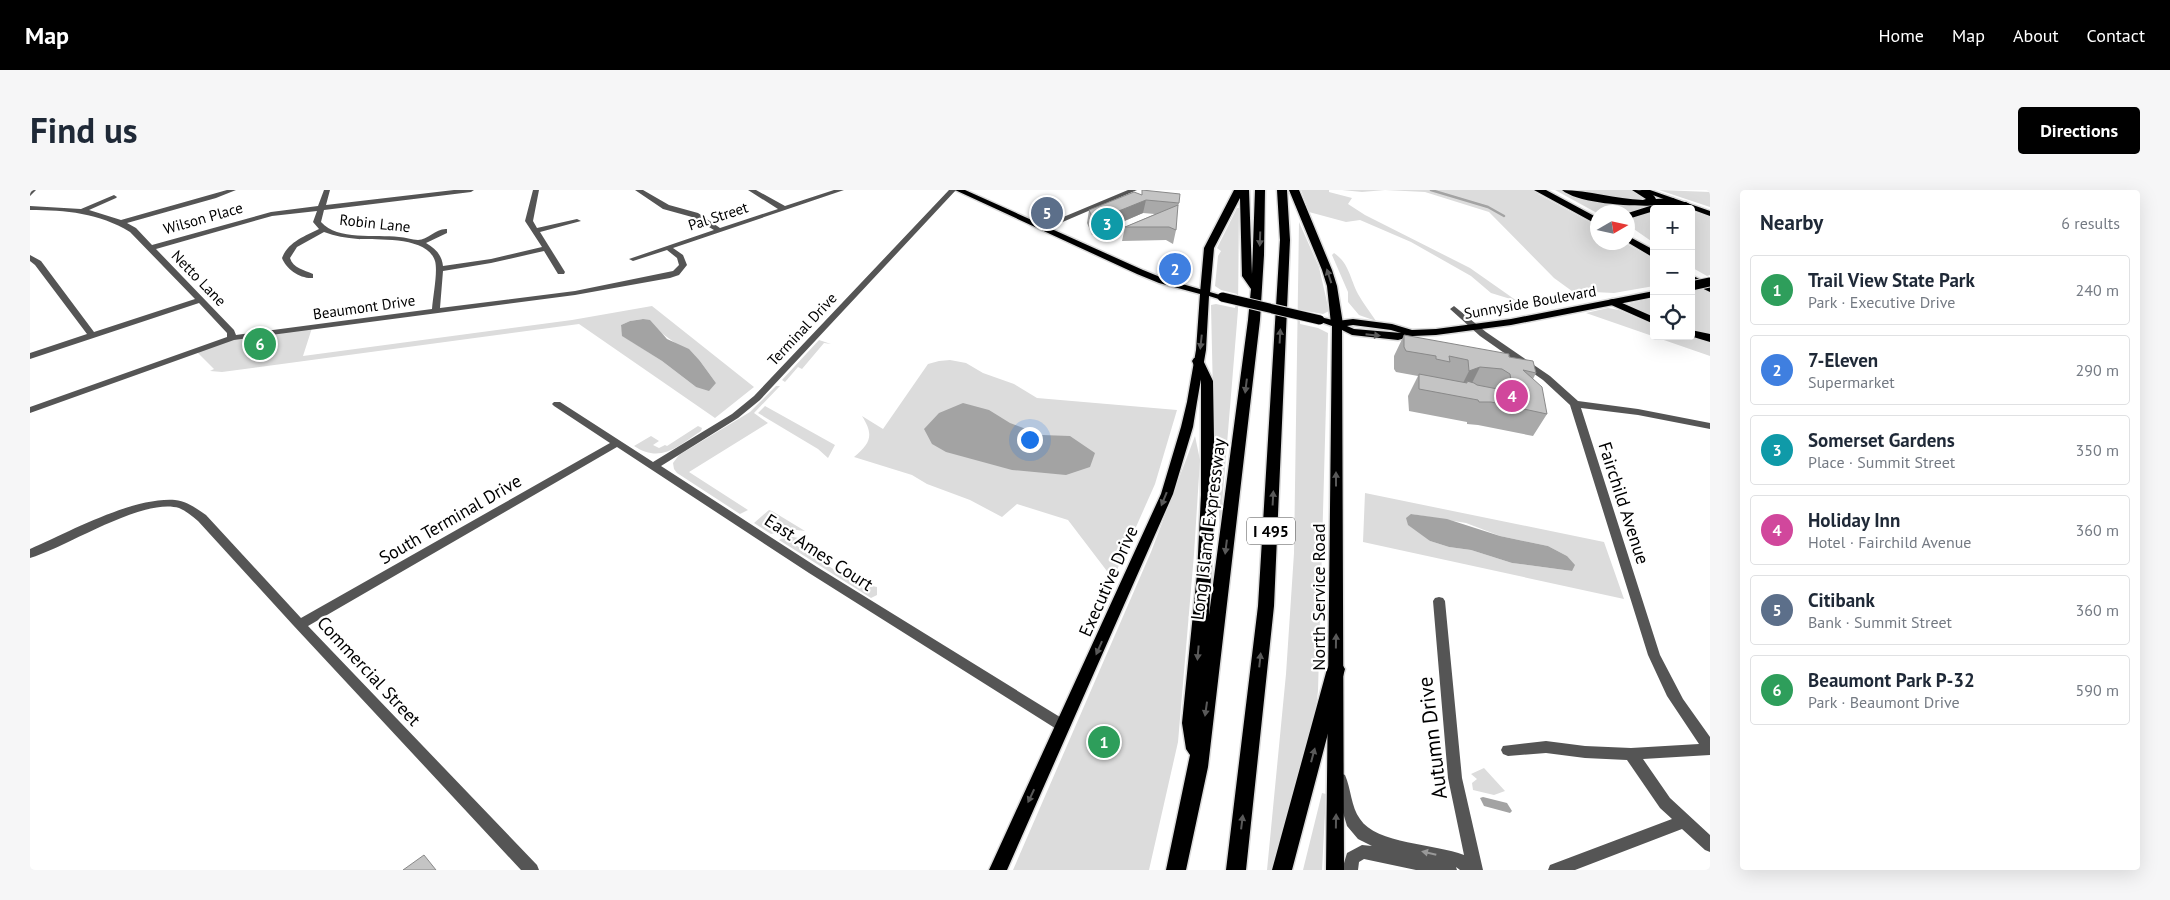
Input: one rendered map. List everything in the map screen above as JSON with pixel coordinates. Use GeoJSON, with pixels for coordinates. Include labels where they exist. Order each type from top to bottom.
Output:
{"type":"FeatureCollection","features":[{"type":"Feature","properties":{"kind":"highway"},"geometry":{"type":"LineString","coordinates":[[1205,293],[1209,248],[1239,190]]}},
{"type":"Feature","properties":{"kind":"highway"},"geometry":{"type":"LineString","coordinates":[[1244,190],[1248,276],[1256,291]]}},
{"type":"Feature","properties":{"kind":"highway","name":"Long Island Expressway"},"geometry":{"type":"LineString","coordinates":[[1176,870],[1198,767],[1254,320],[1259,255],[1260,190]]}},
{"type":"Feature","properties":{"kind":"highway","name":"I 495"},"geometry":{"type":"LineString","coordinates":[[1236,870],[1266,606],[1284,250],[1282,190]]}},
{"type":"Feature","properties":{"kind":"highway"},"geometry":{"type":"LineString","coordinates":[[1294,190],[1327,270],[1332,286],[1337,324]]}},
{"type":"Feature","properties":{"kind":"highway"},"geometry":{"type":"LineString","coordinates":[[1539,190],[1590,218]]}},
{"type":"Feature","properties":{"kind":"highway"},"geometry":{"type":"LineString","coordinates":[[1550,190],[1590,211]]}},
{"type":"Feature","properties":{"kind":"highway"},"geometry":{"type":"LineString","coordinates":[[1567,190],[1596,198],[1639,203],[1673,201]]}},
{"type":"Feature","properties":{"kind":"highway"},"geometry":{"type":"LineString","coordinates":[[1637,190],[1651,198],[1651,201],[1639,203]]}},
{"type":"Feature","properties":{"kind":"highway"},"geometry":{"type":"LineString","coordinates":[[1635,214],[1650,209]]}},
{"type":"Feature","properties":{"kind":"highway"},"geometry":{"type":"LineString","coordinates":[[1635,235],[1640,240]]}},
{"type":"Feature","properties":{"kind":"highway"},"geometry":{"type":"LineString","coordinates":[[1635,237],[1650,246]]}},
{"type":"Feature","properties":{"kind":"highway"},"geometry":{"type":"LineString","coordinates":[[1635,243],[1650,253]]}},
{"type":"Feature","properties":{"kind":"highway"},"geometry":{"type":"LineString","coordinates":[[1695,273],[1710,282]]}},
{"type":"Feature","properties":{"kind":"highway"},"geometry":{"type":"LineString","coordinates":[[1695,280],[1710,289]]}},
{"type":"Feature","properties":{"kind":"highway"},"geometry":{"type":"LineString","coordinates":[[1613,302],[1650,319]]}},
{"type":"Feature","properties":{"kind":"highway"},"geometry":{"type":"LineString","coordinates":[[1695,334],[1710,338]]}},
{"type":"Feature","properties":{"kind":"highway"},"geometry":{"type":"LineString","coordinates":[[1198,361],[1207,381],[1208,495],[1205,574],[1191,723],[1198,767]]}},
{"type":"Feature","properties":{"kind":"highway"},"geometry":{"type":"LineString","coordinates":[[1282,870],[1336,669]]}},
{"type":"Feature","properties":{"kind":"main road","name":"Sunnyside Boulevard"},"geometry":{"type":"LineString","coordinates":[[960,190],[1162,281],[1337,324],[1352,332],[1398,337],[1411,333],[1475,328],[1650,295]]}},
{"type":"Feature","properties":{"kind":"main road"},"geometry":{"type":"LineString","coordinates":[[1643,190],[1686,205]]}},
{"type":"Feature","properties":{"kind":"main road"},"geometry":{"type":"LineString","coordinates":[[1695,208],[1710,214]]}},
{"type":"Feature","properties":{"kind":"main road"},"geometry":{"type":"LineString","coordinates":[[1695,285],[1710,282]]}},
{"type":"Feature","properties":{"kind":"main road","name":"Executive Drive"},"geometry":{"type":"LineString","coordinates":[[998,870],[1167,494],[1187,427],[1198,361],[1205,293]]}},
{"type":"Feature","properties":{"kind":"main road","name":"North Service Road"},"geometry":{"type":"LineString","coordinates":[[1335,870],[1337,770],[1337,324]]}},
{"type":"Feature","properties":{"kind":"street"},"geometry":{"type":"LineString","coordinates":[[30,194],[33,190]]}},
{"type":"Feature","properties":{"kind":"street"},"geometry":{"type":"LineString","coordinates":[[122,222],[233,190]]}},
{"type":"Feature","properties":{"kind":"street","name":"Robin Lane"},"geometry":{"type":"LineString","coordinates":[[327,190],[317,222],[323,230],[336,234],[403,239],[420,243],[434,252],[439,260],[436,311]]}},
{"type":"Feature","properties":{"kind":"street","name":"Wilson Place"},"geometry":{"type":"LineString","coordinates":[[151,248],[255,217],[409,194],[471,190]]}},
{"type":"Feature","properties":{"kind":"street"},"geometry":{"type":"LineString","coordinates":[[536,190],[529,221],[560,272]]}},
{"type":"Feature","properties":{"kind":"street"},"geometry":{"type":"LineString","coordinates":[[638,190],[666,207],[696,215],[719,230]]}},
{"type":"Feature","properties":{"kind":"street"},"geometry":{"type":"LineString","coordinates":[[751,190],[784,209]]}},
{"type":"Feature","properties":{"kind":"street","name":"Pal Street"},"geometry":{"type":"LineString","coordinates":[[633,258],[841,190]]}},
{"type":"Feature","properties":{"kind":"street","name":"Terminal Drive"},"geometry":{"type":"LineString","coordinates":[[654,466],[735,416],[757,398],[953,190]]}},
{"type":"Feature","properties":{"kind":"street"},"geometry":{"type":"LineString","coordinates":[[1118,190],[1126,193]]}},
{"type":"Feature","properties":{"kind":"street"},"geometry":{"type":"LineString","coordinates":[[1041,228],[1134,190]]}},
{"type":"Feature","properties":{"kind":"street"},"geometry":{"type":"LineString","coordinates":[[81,211],[114,197]]}},
{"type":"Feature","properties":{"kind":"street","name":"Netto Lane"},"geometry":{"type":"LineString","coordinates":[[30,208],[81,211],[122,222],[151,248],[231,332],[232,338]]}},
{"type":"Feature","properties":{"kind":"street"},"geometry":{"type":"LineString","coordinates":[[534,230],[578,221]]}},
{"type":"Feature","properties":{"kind":"street"},"geometry":{"type":"LineString","coordinates":[[310,276],[290,267],[287,264],[286,254],[295,244],[323,230]]}},
{"type":"Feature","properties":{"kind":"street"},"geometry":{"type":"LineString","coordinates":[[420,243],[444,231]]}},
{"type":"Feature","properties":{"kind":"street","name":"Beaumont Drive"},"geometry":{"type":"LineString","coordinates":[[30,410],[232,338],[575,293],[668,276],[680,269],[683,262],[667,247]]}},
{"type":"Feature","properties":{"kind":"street"},"geometry":{"type":"LineString","coordinates":[[438,269],[491,262],[546,249]]}},
{"type":"Feature","properties":{"kind":"street"},"geometry":{"type":"LineString","coordinates":[[30,257],[38,263],[92,335]]}},
{"type":"Feature","properties":{"kind":"street"},"geometry":{"type":"LineString","coordinates":[[30,356],[200,300]]}},
{"type":"Feature","properties":{"kind":"street","name":"Fairchild Avenue"},"geometry":{"type":"LineString","coordinates":[[1454,309],[1475,328],[1550,379],[1574,404],[1654,656],[1673,695],[1689,721],[1710,748]]}},
{"type":"Feature","properties":{"kind":"street","name":"East Ames Court"},"geometry":{"type":"LineString","coordinates":[[557,404],[813,570],[1063,726]]}},
{"type":"Feature","properties":{"kind":"street"},"geometry":{"type":"LineString","coordinates":[[1574,404],[1638,412],[1710,426]]}},
{"type":"Feature","properties":{"kind":"street","name":"South Terminal Drive"},"geometry":{"type":"LineString","coordinates":[[300,625],[617,443]]}},
{"type":"Feature","properties":{"kind":"street","name":"Commercial Street"},"geometry":{"type":"LineString","coordinates":[[30,554],[129,512],[152,506],[176,504],[189,509],[202,518],[531,870]]}},
{"type":"Feature","properties":{"kind":"street","name":"Autumn Drive"},"geometry":{"type":"LineString","coordinates":[[1439,601],[1455,778],[1475,870]]}},
{"type":"Feature","properties":{"kind":"street"},"geometry":{"type":"LineString","coordinates":[[1508,750],[1546,747],[1585,752],[1631,754],[1710,748]]}},
{"type":"Feature","properties":{"kind":"street"},"geometry":{"type":"LineString","coordinates":[[1631,754],[1665,803],[1710,845]]}},
{"type":"Feature","properties":{"kind":"street","name":"Autumn Drive"},"geometry":{"type":"LineString","coordinates":[[1337,770],[1352,821],[1363,834],[1380,842],[1460,861],[1475,870]]}},
{"type":"Feature","properties":{"kind":"street"},"geometry":{"type":"LineString","coordinates":[[1556,870],[1684,821]]}},
{"type":"Feature","properties":{"kind":"street"},"geometry":{"type":"LineString","coordinates":[[1350,870],[1352,858],[1362,852],[1449,870]]}},
{"type":"Feature","properties":{"kind":"shaded area"},"geometry":{"type":"Polygon","coordinates":[[[1301,190],[1329,190],[1329,192],[1352,198],[1348,204],[1365,215],[1470,268],[1517,301],[1491,293],[1471,276],[1411,242],[1360,220],[1346,222],[1309,212],[1301,190]]]}},
{"type":"Feature","properties":{"kind":"shaded area"},"geometry":{"type":"Polygon","coordinates":[[[1342,190],[1385,190],[1362,192],[1342,190]]]}},
{"type":"Feature","properties":{"kind":"shaded area"},"geometry":{"type":"Polygon","coordinates":[[[1385,190],[1536,190],[1540,192],[1538,194],[1590,222],[1590,250],[1635,249],[1650,257],[1650,287],[1614,293],[1593,292],[1576,294],[1554,278],[1489,212],[1425,192],[1385,190]]]}},
{"type":"Feature","properties":{"kind":"shaded area"},"geometry":{"type":"Polygon","coordinates":[[[1555,190],[1564,190],[1590,197],[1653,205],[1650,205],[1650,208],[1635,211],[1635,205],[1590,205],[1590,209],[1555,190]]]}},
{"type":"Feature","properties":{"kind":"shaded area"},"geometry":{"type":"Polygon","coordinates":[[[1572,190],[1633,190],[1648,199],[1601,198],[1572,190]]]}},
{"type":"Feature","properties":{"kind":"shaded area"},"geometry":{"type":"Polygon","coordinates":[[[1659,190],[1710,192],[1710,207],[1659,190]]]}},
{"type":"Feature","properties":{"kind":"shaded area"},"geometry":{"type":"Polygon","coordinates":[[[1237,208],[1239,208],[1238,310],[1220,529],[1214,440],[1211,305],[1216,304],[1235,308],[1237,294],[1221,290],[1215,286],[1218,256],[1221,251],[1217,248],[1237,208]]]}},
{"type":"Feature","properties":{"kind":"shaded area"},"geometry":{"type":"Polygon","coordinates":[[[1650,212],[1650,240],[1635,230],[1635,214],[1650,212]]]}},
{"type":"Feature","properties":{"kind":"shaded area"},"geometry":{"type":"Polygon","coordinates":[[[1695,212],[1710,217],[1710,275],[1707,276],[1695,269],[1695,212]]]}},
{"type":"Feature","properties":{"kind":"shaded area"},"geometry":{"type":"Polygon","coordinates":[[[1299,222],[1319,267],[1329,311],[1323,314],[1300,310],[1300,324],[1318,328],[1328,333],[1318,691],[1311,746],[1276,870],[1267,870],[1286,674],[1294,553],[1299,222]]]}},
{"type":"Feature","properties":{"kind":"shaded area"},"geometry":{"type":"Polygon","coordinates":[[[1334,253],[1343,261],[1358,294],[1376,321],[1359,315],[1348,302],[1348,292],[1332,255],[1334,253]]]}},
{"type":"Feature","properties":{"kind":"shaded area"},"geometry":{"type":"Polygon","coordinates":[[[1703,288],[1710,292],[1710,336],[1695,332],[1695,289],[1703,288]]]}},
{"type":"Feature","properties":{"kind":"shaded area"},"geometry":{"type":"Polygon","coordinates":[[[1650,299],[1650,316],[1628,305],[1650,299]]]}},
{"type":"Feature","properties":{"kind":"shaded area"},"geometry":{"type":"Polygon","coordinates":[[[652,306],[754,387],[715,418],[579,324],[222,372],[210,371],[214,369],[196,351],[232,338],[312,328],[303,356],[572,320],[652,306]],[[642,319],[621,325],[623,336],[662,361],[696,387],[716,383],[700,361],[642,319]]]}},
{"type":"Feature","properties":{"kind":"shaded area"},"geometry":{"type":"Polygon","coordinates":[[[1608,308],[1619,310],[1650,323],[1650,335],[1586,313],[1608,308]]]}},
{"type":"Feature","properties":{"kind":"shaded area"},"geometry":{"type":"Polygon","coordinates":[[[643,319],[650,320],[667,339],[689,349],[700,361],[716,383],[709,391],[696,387],[662,361],[622,336],[621,325],[643,319]]]}},
{"type":"Feature","properties":{"kind":"shaded area"},"geometry":{"type":"Polygon","coordinates":[[[1695,338],[1710,342],[1710,356],[1664,340],[1695,340],[1695,338]]]}},
{"type":"Feature","properties":{"kind":"shaded area"},"geometry":{"type":"Polygon","coordinates":[[[819,340],[831,344],[824,343],[802,369],[798,367],[785,382],[782,380],[819,340]]]}},
{"type":"Feature","properties":{"kind":"shaded area"},"geometry":{"type":"Polygon","coordinates":[[[950,360],[966,363],[983,373],[1014,384],[1037,398],[1177,410],[1155,484],[1113,579],[1068,520],[1017,504],[1002,517],[970,500],[927,484],[912,475],[854,457],[864,447],[869,438],[868,428],[862,416],[883,429],[928,364],[950,360]]]}},
{"type":"Feature","properties":{"kind":"shaded area"},"geometry":{"type":"Polygon","coordinates":[[[776,386],[780,386],[754,413],[768,423],[689,472],[748,510],[740,514],[677,473],[673,463],[679,455],[750,412],[776,386]]]}},
{"type":"Feature","properties":{"kind":"shaded area"},"geometry":{"type":"Polygon","coordinates":[[[963,403],[989,410],[1010,423],[1042,435],[1070,436],[1095,453],[1090,467],[1066,475],[1012,470],[946,452],[932,444],[924,429],[939,413],[963,403]]]}},
{"type":"Feature","properties":{"kind":"shaded area"},"geometry":{"type":"Polygon","coordinates":[[[765,406],[835,445],[828,458],[818,449],[758,413],[765,406]]]}},
{"type":"Feature","properties":{"kind":"shaded area"},"geometry":{"type":"Polygon","coordinates":[[[698,426],[702,428],[701,431],[669,451],[653,453],[634,446],[651,436],[659,441],[653,445],[659,448],[667,446],[698,426]]]}},
{"type":"Feature","properties":{"kind":"shaded area"},"geometry":{"type":"Polygon","coordinates":[[[1195,436],[1200,460],[1178,742],[1149,870],[1013,870],[1151,552],[1195,436]]]}},
{"type":"Feature","properties":{"kind":"shaded area"},"geometry":{"type":"Polygon","coordinates":[[[1365,493],[1604,542],[1624,599],[1363,542],[1365,493]],[[1411,514],[1430,541],[1449,547],[1471,550],[1512,563],[1572,571],[1567,556],[1548,546],[1500,536],[1466,523],[1411,514]]]}},
{"type":"Feature","properties":{"kind":"shaded area"},"geometry":{"type":"Polygon","coordinates":[[[769,510],[805,531],[789,529],[771,534],[754,523],[769,510]]]}},
{"type":"Feature","properties":{"kind":"shaded area"},"geometry":{"type":"Polygon","coordinates":[[[1411,514],[1447,519],[1500,536],[1548,546],[1567,556],[1575,565],[1572,571],[1512,563],[1471,550],[1449,547],[1430,541],[1408,525],[1406,518],[1411,514]]]}},
{"type":"Feature","properties":{"kind":"shaded area"},"geometry":{"type":"Polygon","coordinates":[[[787,536],[799,538],[794,544],[866,590],[872,586],[877,587],[877,595],[871,598],[779,540],[787,536]]]}},
{"type":"Feature","properties":{"kind":"shaded area"},"geometry":{"type":"Polygon","coordinates":[[[1484,768],[1505,791],[1494,795],[1473,790],[1472,783],[1477,779],[1471,774],[1484,768]]]}},
{"type":"Feature","properties":{"kind":"shaded area"},"geometry":{"type":"Polygon","coordinates":[[[1322,793],[1326,794],[1322,870],[1303,870],[1322,793]]]}},
{"type":"Feature","properties":{"kind":"shaded area"},"geometry":{"type":"Polygon","coordinates":[[[1483,797],[1507,803],[1512,811],[1510,813],[1484,806],[1480,798],[1483,797]]]}},
{"type":"Feature","properties":{"kind":"building"},"geometry":{"type":"Polygon","coordinates":[[[1142,190],[1180,194],[1179,203],[1146,200],[1094,221],[1089,210],[1134,192],[1142,195],[1142,190]]]}},
{"type":"Feature","properties":{"kind":"building"},"geometry":{"type":"Polygon","coordinates":[[[1178,205],[1176,230],[1169,227],[1125,227],[1178,205]]]}},
{"type":"Feature","properties":{"kind":"building"},"geometry":{"type":"Polygon","coordinates":[[[1181,256],[1191,264],[1172,267],[1162,259],[1181,256]]]}},
{"type":"Feature","properties":{"kind":"building"},"geometry":{"type":"Polygon","coordinates":[[[1404,335],[1509,354],[1509,357],[1533,361],[1536,373],[1523,370],[1542,387],[1547,414],[1419,389],[1419,374],[1467,383],[1467,381],[1477,385],[1513,392],[1510,374],[1502,369],[1480,367],[1469,371],[1468,360],[1449,356],[1450,362],[1436,359],[1436,356],[1406,351],[1404,335]]]}},
{"type":"Feature","properties":{"kind":"building"},"geometry":{"type":"Polygon","coordinates":[[[424,855],[436,870],[403,870],[424,855]]]}},
{"type":"Feature","properties":{"kind":"waterway"},"geometry":{"type":"LineString","coordinates":[[1431,190],[1488,207],[1504,216]]}},
{"type":"Feature","properties":{"kind":"place","name":"Citibank"},"geometry":{"type":"Point","coordinates":[1047,213]}},
{"type":"Feature","properties":{"kind":"place","name":"Somerset Gardens"},"geometry":{"type":"Point","coordinates":[1107,224]}},
{"type":"Feature","properties":{"kind":"place","name":"7-Eleven"},"geometry":{"type":"Point","coordinates":[1175,269]}},
{"type":"Feature","properties":{"kind":"place","name":"Beaumont Park P-32"},"geometry":{"type":"Point","coordinates":[260,344]}},
{"type":"Feature","properties":{"kind":"place","name":"Holiday Inn"},"geometry":{"type":"Point","coordinates":[1512,396]}},
{"type":"Feature","properties":{"kind":"place","name":"Trail View State Park"},"geometry":{"type":"Point","coordinates":[1104,742]}}]}
